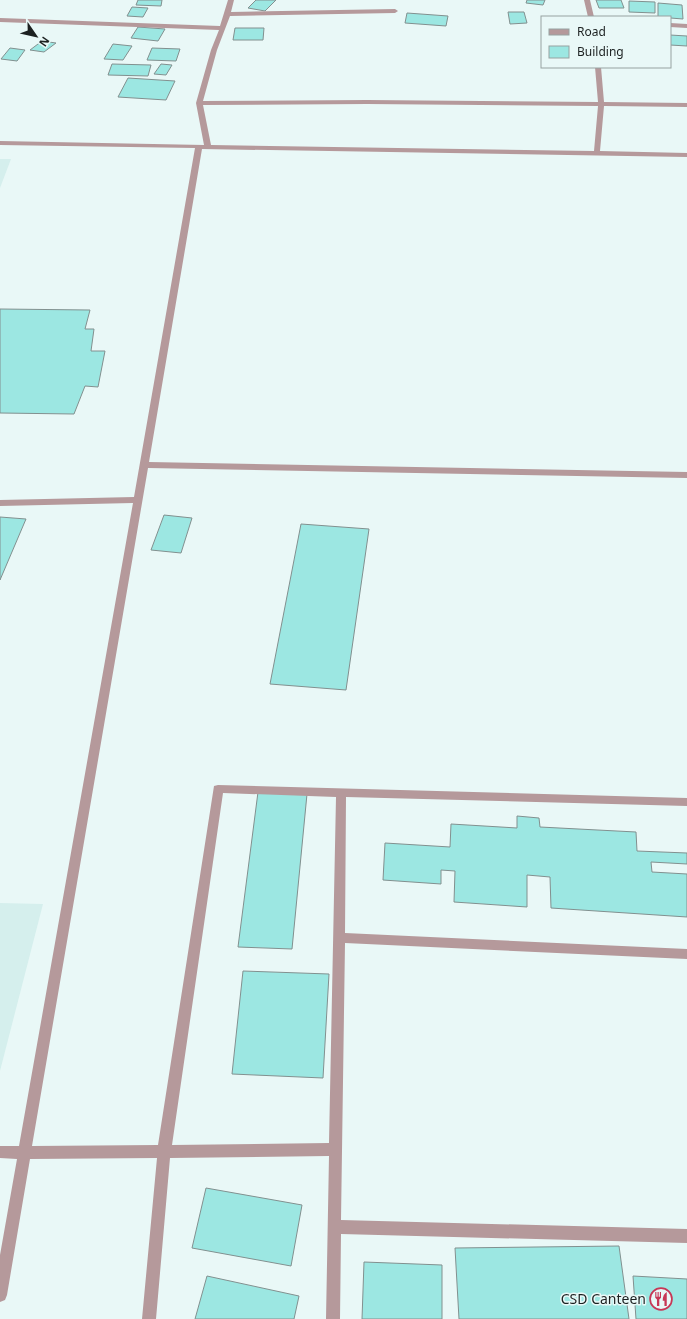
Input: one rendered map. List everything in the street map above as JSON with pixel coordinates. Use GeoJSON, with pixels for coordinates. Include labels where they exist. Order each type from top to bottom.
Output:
{"type":"FeatureCollection","features":[{"type":"Feature","properties":{"kind":"street"},"geometry":{"type":"LineString","coordinates":[[0,1295],[144,466],[204,146],[199,102],[214,50],[228,14],[231,0]]}},
{"type":"Feature","properties":{"kind":"street"},"geometry":{"type":"LineString","coordinates":[[587,0],[590,16]]}},
{"type":"Feature","properties":{"kind":"street"},"geometry":{"type":"LineString","coordinates":[[228,14],[395,11]]}},
{"type":"Feature","properties":{"kind":"street"},"geometry":{"type":"LineString","coordinates":[[0,20],[222,28]]}},
{"type":"Feature","properties":{"kind":"street"},"geometry":{"type":"LineString","coordinates":[[671,25],[687,26]]}},
{"type":"Feature","properties":{"kind":"street"},"geometry":{"type":"LineString","coordinates":[[597,153],[601,105],[598,68]]}},
{"type":"Feature","properties":{"kind":"street"},"geometry":{"type":"LineString","coordinates":[[199,102],[687,105]]}},
{"type":"Feature","properties":{"kind":"street"},"geometry":{"type":"LineString","coordinates":[[0,143],[687,155]]}},
{"type":"Feature","properties":{"kind":"street"},"geometry":{"type":"LineString","coordinates":[[144,466],[687,475]]}},
{"type":"Feature","properties":{"kind":"street"},"geometry":{"type":"LineString","coordinates":[[0,503],[138,500]]}},
{"type":"Feature","properties":{"kind":"street"},"geometry":{"type":"LineString","coordinates":[[150,1319],[164,1151],[218,789],[687,802]]}},
{"type":"Feature","properties":{"kind":"street"},"geometry":{"type":"LineString","coordinates":[[333,1319],[340,793]]}},
{"type":"Feature","properties":{"kind":"street"},"geometry":{"type":"LineString","coordinates":[[339,938],[687,954]]}},
{"type":"Feature","properties":{"kind":"street"},"geometry":{"type":"LineString","coordinates":[[0,1152],[25,1153],[336,1148]]}},
{"type":"Feature","properties":{"kind":"street"},"geometry":{"type":"LineString","coordinates":[[335,1227],[687,1236]]}},
{"type":"Feature","properties":{"kind":"shaded area"},"geometry":{"type":"Polygon","coordinates":[[[0,159],[11,159],[0,188],[0,159]]]}},
{"type":"Feature","properties":{"kind":"shaded area"},"geometry":{"type":"Polygon","coordinates":[[[0,903],[43,904],[0,1071],[0,903]]]}},
{"type":"Feature","properties":{"kind":"building"},"geometry":{"type":"Polygon","coordinates":[[[138,0],[162,0],[161,6],[136,5],[138,0]]]}},
{"type":"Feature","properties":{"kind":"building"},"geometry":{"type":"Polygon","coordinates":[[[256,0],[276,0],[265,11],[248,8],[256,0]]]}},
{"type":"Feature","properties":{"kind":"building"},"geometry":{"type":"Polygon","coordinates":[[[527,0],[545,0],[543,5],[526,3],[527,0]]]}},
{"type":"Feature","properties":{"kind":"building"},"geometry":{"type":"Polygon","coordinates":[[[596,0],[621,0],[624,8],[599,8],[596,0]]]}},
{"type":"Feature","properties":{"kind":"building"},"geometry":{"type":"Polygon","coordinates":[[[629,1],[655,2],[655,13],[629,12],[629,1]]]}},
{"type":"Feature","properties":{"kind":"building"},"geometry":{"type":"Polygon","coordinates":[[[658,3],[682,5],[683,19],[671,18],[671,16],[658,16],[658,3]]]}},
{"type":"Feature","properties":{"kind":"building"},"geometry":{"type":"Polygon","coordinates":[[[132,7],[148,8],[143,17],[127,16],[132,7]]]}},
{"type":"Feature","properties":{"kind":"building"},"geometry":{"type":"Polygon","coordinates":[[[508,12],[524,12],[527,23],[510,24],[508,12]]]}},
{"type":"Feature","properties":{"kind":"building"},"geometry":{"type":"Polygon","coordinates":[[[407,13],[448,16],[446,26],[405,23],[407,13]]]}},
{"type":"Feature","properties":{"kind":"building"},"geometry":{"type":"Polygon","coordinates":[[[138,27],[165,29],[158,41],[131,38],[138,27]]]}},
{"type":"Feature","properties":{"kind":"building"},"geometry":{"type":"Polygon","coordinates":[[[235,28],[264,28],[263,40],[233,40],[235,28]]]}},
{"type":"Feature","properties":{"kind":"building"},"geometry":{"type":"Polygon","coordinates":[[[671,35],[687,36],[687,46],[671,45],[671,35]]]}},
{"type":"Feature","properties":{"kind":"building"},"geometry":{"type":"Polygon","coordinates":[[[42,41],[56,43],[44,52],[30,50],[42,41]]]}},
{"type":"Feature","properties":{"kind":"building"},"geometry":{"type":"Polygon","coordinates":[[[113,44],[132,46],[123,60],[104,59],[113,44]]]}},
{"type":"Feature","properties":{"kind":"building"},"geometry":{"type":"Polygon","coordinates":[[[10,48],[25,50],[17,61],[1,59],[10,48]]]}},
{"type":"Feature","properties":{"kind":"building"},"geometry":{"type":"Polygon","coordinates":[[[152,48],[180,49],[176,61],[147,60],[152,48]]]}},
{"type":"Feature","properties":{"kind":"building"},"geometry":{"type":"Polygon","coordinates":[[[112,64],[151,65],[148,76],[108,75],[112,64]]]}},
{"type":"Feature","properties":{"kind":"building"},"geometry":{"type":"Polygon","coordinates":[[[161,64],[172,65],[166,75],[154,74],[161,64]]]}},
{"type":"Feature","properties":{"kind":"building"},"geometry":{"type":"Polygon","coordinates":[[[128,78],[175,81],[166,100],[118,97],[128,78]]]}},
{"type":"Feature","properties":{"kind":"building"},"geometry":{"type":"Polygon","coordinates":[[[0,309],[90,310],[85,329],[94,329],[91,351],[105,351],[98,387],[85,386],[74,414],[0,413],[0,309]]]}},
{"type":"Feature","properties":{"kind":"building"},"geometry":{"type":"Polygon","coordinates":[[[164,515],[192,518],[181,553],[151,550],[164,515]]]}},
{"type":"Feature","properties":{"kind":"building"},"geometry":{"type":"Polygon","coordinates":[[[0,517],[26,519],[0,580],[0,517]]]}},
{"type":"Feature","properties":{"kind":"building"},"geometry":{"type":"Polygon","coordinates":[[[301,524],[369,529],[346,690],[270,684],[301,524]]]}},
{"type":"Feature","properties":{"kind":"building"},"geometry":{"type":"Polygon","coordinates":[[[258,792],[307,794],[292,949],[238,947],[258,792]]]}},
{"type":"Feature","properties":{"kind":"building"},"geometry":{"type":"Polygon","coordinates":[[[517,816],[539,818],[540,827],[636,832],[637,851],[687,853],[687,864],[651,862],[652,872],[687,874],[687,917],[551,908],[550,877],[527,875],[527,907],[454,902],[455,871],[441,870],[441,884],[383,880],[385,843],[450,847],[451,824],[517,828],[517,816]]]}},
{"type":"Feature","properties":{"kind":"building"},"geometry":{"type":"Polygon","coordinates":[[[243,971],[329,974],[323,1078],[232,1074],[243,971]]]}},
{"type":"Feature","properties":{"kind":"building"},"geometry":{"type":"Polygon","coordinates":[[[206,1188],[302,1205],[291,1266],[192,1248],[206,1188]]]}},
{"type":"Feature","properties":{"kind":"building"},"geometry":{"type":"Polygon","coordinates":[[[619,1246],[629,1319],[459,1319],[455,1248],[619,1246]]]}},
{"type":"Feature","properties":{"kind":"building"},"geometry":{"type":"Polygon","coordinates":[[[364,1262],[442,1265],[442,1319],[362,1319],[364,1262]]]}},
{"type":"Feature","properties":{"kind":"building"},"geometry":{"type":"Polygon","coordinates":[[[207,1276],[299,1296],[294,1319],[195,1319],[207,1276]]]}},
{"type":"Feature","properties":{"kind":"building","name":"CSD Canteen"},"geometry":{"type":"Polygon","coordinates":[[[633,1276],[687,1279],[687,1319],[636,1319],[633,1276]]]}},
{"type":"Feature","properties":{"kind":"place","name":"CSD Canteen"},"geometry":{"type":"Point","coordinates":[661,1299]}}]}
